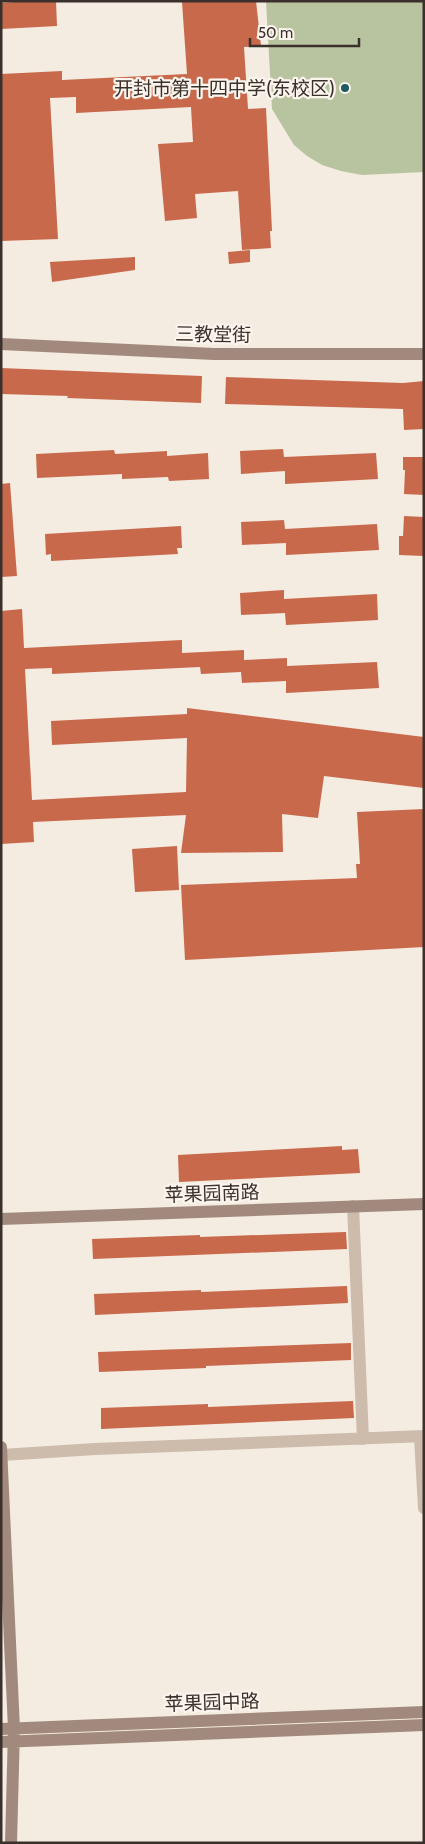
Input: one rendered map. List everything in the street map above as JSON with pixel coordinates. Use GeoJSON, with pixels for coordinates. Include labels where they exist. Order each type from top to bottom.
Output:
{"type":"FeatureCollection","features":[{"type":"Feature","properties":{"kind":"street","name":"三教堂街"},"geometry":{"type":"LineString","coordinates":[[1,344],[214,354],[424,354]]}},
{"type":"Feature","properties":{"kind":"street","name":"苹果园南路"},"geometry":{"type":"LineString","coordinates":[[1,1219],[424,1204]]}},
{"type":"Feature","properties":{"kind":"street"},"geometry":{"type":"LineString","coordinates":[[353,1206],[364,1439]]}},
{"type":"Feature","properties":{"kind":"street"},"geometry":{"type":"LineString","coordinates":[[2,1455],[422,1436],[424,1508]]}},
{"type":"Feature","properties":{"kind":"street"},"geometry":{"type":"LineString","coordinates":[[1,1447],[11,1843]]}},
{"type":"Feature","properties":{"kind":"street","name":"苹果园中路"},"geometry":{"type":"LineString","coordinates":[[7,1735],[424,1712]]}},
{"type":"Feature","properties":{"kind":"street","name":"苹果园中路"},"geometry":{"type":"LineString","coordinates":[[7,1735],[424,1725]]}},
{"type":"Feature","properties":{"kind":"green space","name":"开封市第十四中学(东校区)"},"geometry":{"type":"Polygon","coordinates":[[[266,1],[424,1],[424,172],[362,175],[341,171],[322,165],[294,145],[272,109],[266,1]]]}},
{"type":"Feature","properties":{"kind":"building"},"geometry":{"type":"Polygon","coordinates":[[[56,1],[57,26],[1,29],[1,3],[56,1]]]}},
{"type":"Feature","properties":{"kind":"building"},"geometry":{"type":"Polygon","coordinates":[[[256,1],[261,46],[244,47],[248,109],[266,108],[272,231],[270,231],[271,248],[242,250],[238,191],[195,194],[197,218],[165,221],[158,144],[193,142],[191,107],[76,113],[76,97],[50,98],[58,239],[1,241],[1,74],[62,71],[62,80],[187,74],[182,2],[256,1]]]}},
{"type":"Feature","properties":{"kind":"building"},"geometry":{"type":"Polygon","coordinates":[[[250,250],[250,262],[229,264],[228,252],[250,250]]]}},
{"type":"Feature","properties":{"kind":"building"},"geometry":{"type":"Polygon","coordinates":[[[135,257],[135,270],[52,282],[50,262],[135,257]]]}},
{"type":"Feature","properties":{"kind":"building"},"geometry":{"type":"Polygon","coordinates":[[[1,368],[202,376],[201,403],[1,394],[1,368]]]}},
{"type":"Feature","properties":{"kind":"building"},"geometry":{"type":"Polygon","coordinates":[[[226,377],[403,383],[424,381],[424,429],[404,430],[403,409],[225,404],[226,377]]]}},
{"type":"Feature","properties":{"kind":"building"},"geometry":{"type":"Polygon","coordinates":[[[283,449],[284,457],[376,453],[378,479],[285,484],[285,471],[241,474],[240,451],[283,449]]]}},
{"type":"Feature","properties":{"kind":"building"},"geometry":{"type":"Polygon","coordinates":[[[114,450],[115,454],[167,451],[167,456],[208,453],[209,479],[169,481],[168,477],[122,479],[122,474],[37,478],[36,454],[114,450]]]}},
{"type":"Feature","properties":{"kind":"building"},"geometry":{"type":"Polygon","coordinates":[[[403,457],[424,457],[424,495],[404,494],[405,470],[403,470],[403,457]]]}},
{"type":"Feature","properties":{"kind":"building"},"geometry":{"type":"Polygon","coordinates":[[[10,483],[17,576],[1,577],[1,484],[10,483]]]}},
{"type":"Feature","properties":{"kind":"building"},"geometry":{"type":"Polygon","coordinates":[[[404,516],[424,517],[424,556],[399,555],[399,536],[403,536],[404,516]]]}},
{"type":"Feature","properties":{"kind":"building"},"geometry":{"type":"Polygon","coordinates":[[[284,520],[285,529],[377,524],[379,550],[286,555],[286,543],[242,545],[241,522],[284,520]]]}},
{"type":"Feature","properties":{"kind":"building"},"geometry":{"type":"Polygon","coordinates":[[[181,526],[182,548],[177,548],[178,554],[51,561],[51,554],[46,555],[45,534],[181,526]]]}},
{"type":"Feature","properties":{"kind":"building"},"geometry":{"type":"Polygon","coordinates":[[[284,590],[284,599],[377,594],[378,620],[286,625],[285,613],[241,615],[240,593],[284,590]]]}},
{"type":"Feature","properties":{"kind":"building"},"geometry":{"type":"Polygon","coordinates":[[[22,609],[24,648],[182,640],[182,653],[244,650],[244,660],[287,658],[287,666],[377,662],[379,688],[286,693],[286,681],[242,683],[241,672],[201,674],[200,667],[52,674],[52,668],[25,669],[32,800],[186,792],[187,738],[52,745],[51,721],[187,714],[187,708],[424,737],[424,788],[324,776],[318,818],[282,814],[283,852],[181,853],[186,815],[33,822],[34,842],[1,844],[1,611],[22,609]]]}},
{"type":"Feature","properties":{"kind":"building"},"geometry":{"type":"Polygon","coordinates":[[[424,809],[424,947],[185,960],[181,885],[357,878],[356,864],[360,864],[357,812],[424,809]]]}},
{"type":"Feature","properties":{"kind":"building"},"geometry":{"type":"Polygon","coordinates":[[[177,846],[179,890],[135,892],[132,849],[177,846]]]}},
{"type":"Feature","properties":{"kind":"building"},"geometry":{"type":"Polygon","coordinates":[[[342,1146],[342,1150],[358,1149],[360,1173],[179,1182],[178,1155],[342,1146]]]}},
{"type":"Feature","properties":{"kind":"building"},"geometry":{"type":"Polygon","coordinates":[[[346,1232],[347,1249],[93,1259],[92,1239],[346,1232]]]}},
{"type":"Feature","properties":{"kind":"building"},"geometry":{"type":"Polygon","coordinates":[[[347,1286],[348,1303],[95,1315],[94,1294],[347,1286]]]}},
{"type":"Feature","properties":{"kind":"building"},"geometry":{"type":"Polygon","coordinates":[[[351,1343],[351,1360],[99,1372],[98,1352],[351,1343]]]}},
{"type":"Feature","properties":{"kind":"building"},"geometry":{"type":"Polygon","coordinates":[[[353,1401],[354,1418],[101,1429],[101,1408],[208,1404],[208,1407],[353,1401]]]}},
{"type":"Feature","properties":{"kind":"place","name":"开封市第十四中学(东校区)"},"geometry":{"type":"Point","coordinates":[345,88]}}]}
